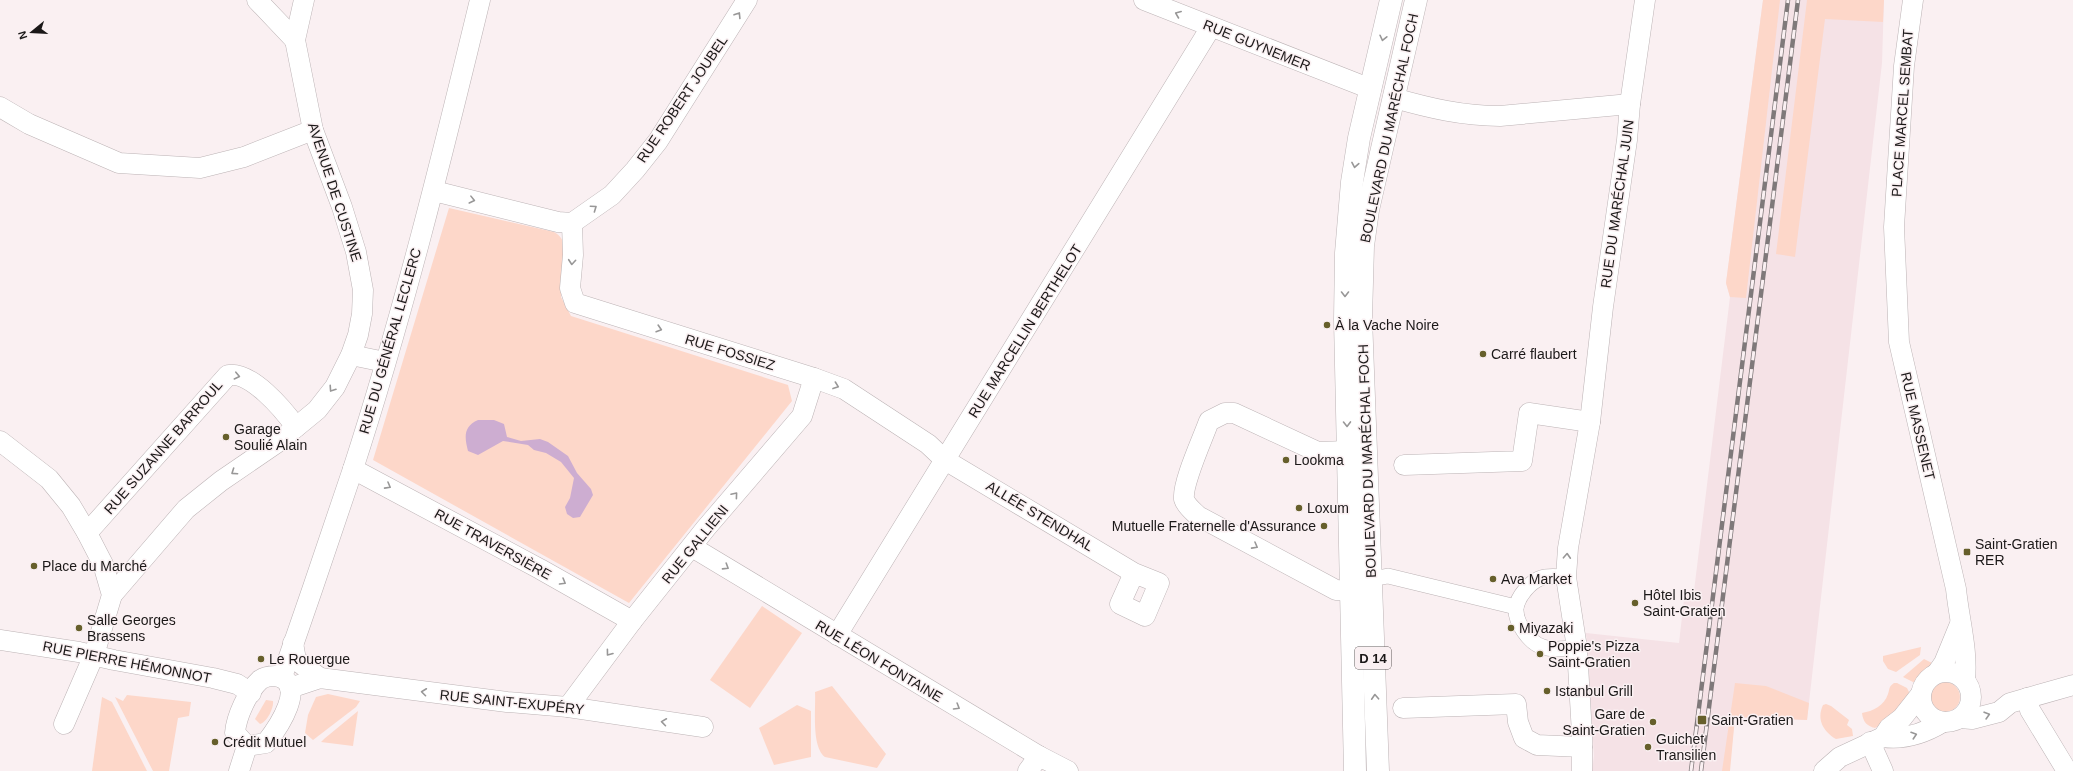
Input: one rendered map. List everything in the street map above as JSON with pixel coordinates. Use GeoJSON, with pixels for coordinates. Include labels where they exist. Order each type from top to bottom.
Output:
{"type":"FeatureCollection","features":[{"type":"Feature","properties":{"kind":"main road","name":"BOULEVARD DU MARÉCHAL FOCH"},"geometry":{"type":"LineString","coordinates":[[1355,771],[1350,591],[1345,297],[1347,236],[1352,182],[1391,0]]}},
{"type":"Feature","properties":{"kind":"main road","name":"BOULEVARD DU MARÉCHAL FOCH"},"geometry":{"type":"LineString","coordinates":[[1378,771],[1372,580],[1361,330],[1362,270],[1368,210],[1416,0]]}},
{"type":"Feature","properties":{"kind":"main road","name":"BOULEVARD DU MARÉCHAL FOCH"},"geometry":{"type":"LineString","coordinates":[[1352,648],[1360,771]]}},
{"type":"Feature","properties":{"kind":"main road","name":"BOULEVARD DU MARÉCHAL FOCH"},"geometry":{"type":"LineString","coordinates":[[1378,736],[1381,771]]}},
{"type":"Feature","properties":{"kind":"street"},"geometry":{"type":"LineString","coordinates":[[257,0],[295,40]]}},
{"type":"Feature","properties":{"kind":"street","name":"AVENUE DE CUSTINE"},"geometry":{"type":"LineString","coordinates":[[112,595],[186,509],[221,481],[278,442],[317,410],[335,387],[351,355],[362,314],[363,290],[356,252],[342,207],[313,130],[295,40],[304,0]]}},
{"type":"Feature","properties":{"kind":"street","name":"RUE DU GÉNÉRAL LECLERC"},"geometry":{"type":"LineString","coordinates":[[247,746],[266,743],[285,714],[291,696],[286,683],[293,643],[353,469],[385,362],[434,191],[480,0]]}},
{"type":"Feature","properties":{"kind":"street","name":"RUE ROBERT JOUBEL"},"geometry":{"type":"LineString","coordinates":[[572,223],[612,194],[658,141],[747,0]]}},
{"type":"Feature","properties":{"kind":"street","name":"RUE GUYNEMER"},"geometry":{"type":"LineString","coordinates":[[1144,0],[1371,89]]}},
{"type":"Feature","properties":{"kind":"street"},"geometry":{"type":"LineString","coordinates":[[1630,104],[1645,0]]}},
{"type":"Feature","properties":{"kind":"street","name":"PLACE MARCEL SEMBAT"},"geometry":{"type":"LineString","coordinates":[[1894,227],[1904,66],[1913,0]]}},
{"type":"Feature","properties":{"kind":"street","name":"RUE MARCELLIN BERTHELOT"},"geometry":{"type":"LineString","coordinates":[[837,635],[1211,27]]}},
{"type":"Feature","properties":{"kind":"street","name":"RUE DU MARÉCHAL JUIN"},"geometry":{"type":"LineString","coordinates":[[1394,98],[1463,115],[1478,116],[1630,104],[1627,140],[1603,307],[1590,422],[1568,548],[1566,577],[1577,648],[1582,771]]}},
{"type":"Feature","properties":{"kind":"street"},"geometry":{"type":"LineString","coordinates":[[0,107],[29,124],[119,163],[200,168],[244,157],[313,130]]}},
{"type":"Feature","properties":{"kind":"street"},"geometry":{"type":"LineString","coordinates":[[434,191],[558,222],[572,223]]}},
{"type":"Feature","properties":{"kind":"street","name":"RUE FOSSIEZ"},"geometry":{"type":"LineString","coordinates":[[572,223],[573,255],[570,288],[575,303],[814,378],[844,389],[928,444],[945,460]]}},
{"type":"Feature","properties":{"kind":"street","name":"RUE MASSENET"},"geometry":{"type":"LineString","coordinates":[[1894,227],[1899,342],[1956,589],[1960,624]]}},
{"type":"Feature","properties":{"kind":"street"},"geometry":{"type":"LineString","coordinates":[[351,355],[385,362]]}},
{"type":"Feature","properties":{"kind":"street","name":"RUE SUZANNE BARROUL"},"geometry":{"type":"LineString","coordinates":[[88,533],[228,375],[234,374],[243,377],[259,388],[282,408],[296,427]]}},
{"type":"Feature","properties":{"kind":"street","name":"RUE GALLIENI"},"geometry":{"type":"LineString","coordinates":[[568,707],[632,621],[802,416],[814,378]]}},
{"type":"Feature","properties":{"kind":"street"},"geometry":{"type":"LineString","coordinates":[[1348,451],[1318,452],[1234,414],[1225,413],[1209,421],[1188,477],[1184,500],[1187,506],[1198,516],[1336,590],[1350,591]]}},
{"type":"Feature","properties":{"kind":"street"},"geometry":{"type":"LineString","coordinates":[[1404,465],[1522,461],[1529,413],[1590,422]]}},
{"type":"Feature","properties":{"kind":"street"},"geometry":{"type":"LineString","coordinates":[[0,441],[49,479],[71,506],[88,533],[107,573],[112,595],[94,655],[64,724]]}},
{"type":"Feature","properties":{"kind":"street","name":"ALLÉE STENDHAL"},"geometry":{"type":"LineString","coordinates":[[945,460],[1134,573]]}},
{"type":"Feature","properties":{"kind":"street","name":"RUE TRAVERSIÈRE"},"geometry":{"type":"LineString","coordinates":[[353,469],[540,568],[632,621]]}},
{"type":"Feature","properties":{"kind":"street","name":"RUE LÉON FONTAINE"},"geometry":{"type":"LineString","coordinates":[[692,547],[837,635],[1033,763],[1068,771]]}},
{"type":"Feature","properties":{"kind":"street"},"geometry":{"type":"LineString","coordinates":[[1372,580],[1388,576],[1516,607]]}},
{"type":"Feature","properties":{"kind":"street"},"geometry":{"type":"LineString","coordinates":[[1566,577],[1542,577],[1534,581],[1524,590],[1516,607],[1517,618],[1523,630],[1540,646],[1550,649],[1577,648]]}},
{"type":"Feature","properties":{"kind":"street"},"geometry":{"type":"LineString","coordinates":[[1824,771],[1835,759],[1877,739],[1902,718],[1921,694],[1926,681],[1938,673],[1960,624]]}},
{"type":"Feature","properties":{"kind":"street"},"geometry":{"type":"LineString","coordinates":[[1877,739],[1909,737],[1932,729],[1952,720],[1970,705],[1965,651],[1960,624]]}},
{"type":"Feature","properties":{"kind":"street","name":"RUE PIERRE HÉMONNOT"},"geometry":{"type":"LineString","coordinates":[[0,640],[94,655],[213,678],[237,684],[251,692]]}},
{"type":"Feature","properties":{"kind":"street","name":"RUE SAINT-EXUPÉRY"},"geometry":{"type":"LineString","coordinates":[[293,643],[296,660],[320,678]]}},
{"type":"Feature","properties":{"kind":"street"},"geometry":{"type":"LineString","coordinates":[[1938,673],[1952,673],[1980,697],[2018,701],[2030,710],[2067,771]]}},
{"type":"Feature","properties":{"kind":"street"},"geometry":{"type":"LineString","coordinates":[[239,771],[247,746],[239,739],[236,733],[236,728],[251,692],[261,680],[275,676],[286,683]]}},
{"type":"Feature","properties":{"kind":"street","name":"RUE SAINT-EXUPÉRY"},"geometry":{"type":"LineString","coordinates":[[286,683],[320,678],[500,702],[568,707],[703,727]]}},
{"type":"Feature","properties":{"kind":"street"},"geometry":{"type":"LineString","coordinates":[[1921,694],[1924,710],[1929,716],[1952,720],[1972,719],[1999,712],[2018,701],[2073,685]]}},
{"type":"Feature","properties":{"kind":"street"},"geometry":{"type":"LineString","coordinates":[[1403,708],[1516,704],[1518,722],[1524,738],[1537,744],[1582,747]]}},
{"type":"Feature","properties":{"kind":"street"},"geometry":{"type":"LineString","coordinates":[[1877,739],[1883,771]]}},
{"type":"Feature","properties":{"kind":"shaded area"},"geometry":{"type":"Polygon","coordinates":[[[1763,0],[1884,0],[1882,63],[1807,720],[1735,717],[1729,771],[1592,771],[1594,756],[1586,633],[1679,643],[1685,590],[1694,591],[1730,297],[1726,283],[1763,0]]]}},
{"type":"Feature","properties":{"kind":"shaded area"},"geometry":{"type":"Polygon","coordinates":[[[1763,0],[1780,0],[1746,298],[1730,297],[1726,283],[1763,0]]]}},
{"type":"Feature","properties":{"kind":"shaded area"},"geometry":{"type":"Polygon","coordinates":[[[1807,0],[1884,0],[1883,22],[1825,19],[1795,257],[1776,254],[1807,0]]]}},
{"type":"Feature","properties":{"kind":"shaded area"},"geometry":{"type":"Polygon","coordinates":[[[449,208],[554,232],[558,235],[565,248],[561,297],[571,316],[788,385],[792,401],[629,603],[373,460],[449,208]]]}},
{"type":"Feature","properties":{"kind":"shaded area"},"geometry":{"type":"Polygon","coordinates":[[[478,420],[494,420],[504,424],[507,437],[521,441],[540,439],[548,442],[568,456],[577,473],[591,489],[593,495],[580,517],[573,518],[567,514],[565,507],[570,498],[574,478],[561,462],[546,453],[534,450],[528,445],[503,441],[478,455],[468,451],[466,432],[473,422],[478,420]]]}},
{"type":"Feature","properties":{"kind":"shaded area"},"geometry":{"type":"Polygon","coordinates":[[[762,606],[802,633],[750,708],[710,680],[762,606]]]}},
{"type":"Feature","properties":{"kind":"shaded area"},"geometry":{"type":"Polygon","coordinates":[[[1921,647],[1920,655],[1896,672],[1888,669],[1883,661],[1883,656],[1921,647]]]}},
{"type":"Feature","properties":{"kind":"shaded area"},"geometry":{"type":"Polygon","coordinates":[[[1924,659],[1932,663],[1919,681],[1913,682],[1903,677],[1924,659]]]}},
{"type":"Feature","properties":{"kind":"shaded area"},"geometry":{"type":"Polygon","coordinates":[[[1945,682],[1955,687],[1960,697],[1955,707],[1945,712],[1935,707],[1930,697],[1935,687],[1945,682]]]}},
{"type":"Feature","properties":{"kind":"shaded area"},"geometry":{"type":"Polygon","coordinates":[[[1735,683],[1766,686],[1809,703],[1807,720],[1735,717],[1730,771],[1722,771],[1735,683]]]}},
{"type":"Feature","properties":{"kind":"shaded area"},"geometry":{"type":"Polygon","coordinates":[[[1894,683],[1907,688],[1910,694],[1898,709],[1885,721],[1875,728],[1870,726],[1864,721],[1862,713],[1870,711],[1881,705],[1888,694],[1890,687],[1894,683]]]}},
{"type":"Feature","properties":{"kind":"shaded area"},"geometry":{"type":"Polygon","coordinates":[[[832,686],[886,754],[877,768],[825,757],[821,752],[818,745],[815,727],[815,692],[832,686]]]}},
{"type":"Feature","properties":{"kind":"shaded area"},"geometry":{"type":"Polygon","coordinates":[[[328,694],[360,701],[356,707],[313,740],[305,733],[308,715],[316,697],[328,694]]]}},
{"type":"Feature","properties":{"kind":"shaded area"},"geometry":{"type":"Polygon","coordinates":[[[127,695],[191,702],[189,716],[178,718],[169,771],[153,771],[115,697],[123,701],[127,695]]]}},
{"type":"Feature","properties":{"kind":"shaded area"},"geometry":{"type":"Polygon","coordinates":[[[102,697],[112,702],[147,771],[92,771],[102,697]]]}},
{"type":"Feature","properties":{"kind":"shaded area"},"geometry":{"type":"Polygon","coordinates":[[[266,700],[273,701],[273,704],[270,714],[263,723],[260,724],[255,719],[266,700]]]}},
{"type":"Feature","properties":{"kind":"shaded area"},"geometry":{"type":"Polygon","coordinates":[[[1826,704],[1831,706],[1849,720],[1847,725],[1852,729],[1853,736],[1836,739],[1828,733],[1822,725],[1820,716],[1823,705],[1826,704]]]}},
{"type":"Feature","properties":{"kind":"shaded area"},"geometry":{"type":"Polygon","coordinates":[[[797,705],[811,711],[811,757],[774,765],[759,728],[797,705]]]}},
{"type":"Feature","properties":{"kind":"shaded area"},"geometry":{"type":"Polygon","coordinates":[[[358,711],[353,746],[321,742],[324,739],[358,711]]]}},
{"type":"Feature","properties":{"kind":"railway"},"geometry":{"type":"LineString","coordinates":[[1691,771],[1788,0]]}},
{"type":"Feature","properties":{"kind":"railway"},"geometry":{"type":"LineString","coordinates":[[1701,771],[1798,0]]}},
{"type":"Feature","properties":{"kind":"place","name":"À la Vache Noire"},"geometry":{"type":"Point","coordinates":[1327,325]}},
{"type":"Feature","properties":{"kind":"place","name":"Carré flaubert"},"geometry":{"type":"Point","coordinates":[1483,354]}},
{"type":"Feature","properties":{"kind":"place","name":"Garage Soulié Alain"},"geometry":{"type":"Point","coordinates":[226,437]}},
{"type":"Feature","properties":{"kind":"place","name":"Lookma"},"geometry":{"type":"Point","coordinates":[1286,460]}},
{"type":"Feature","properties":{"kind":"place","name":"Loxum"},"geometry":{"type":"Point","coordinates":[1299,508]}},
{"type":"Feature","properties":{"kind":"place","name":"Mutuelle Fraternelle d'Assurance"},"geometry":{"type":"Point","coordinates":[1324,526]}},
{"type":"Feature","properties":{"kind":"place","name":"Saint-Gratien RER"},"geometry":{"type":"Point","coordinates":[1967,552]}},
{"type":"Feature","properties":{"kind":"place","name":"Place du Marché"},"geometry":{"type":"Point","coordinates":[34,566]}},
{"type":"Feature","properties":{"kind":"place","name":"Ava Market"},"geometry":{"type":"Point","coordinates":[1493,579]}},
{"type":"Feature","properties":{"kind":"place","name":"Hôtel Ibis Saint-Gratien"},"geometry":{"type":"Point","coordinates":[1635,603]}},
{"type":"Feature","properties":{"kind":"place","name":"Salle Georges Brassens"},"geometry":{"type":"Point","coordinates":[79,628]}},
{"type":"Feature","properties":{"kind":"place","name":"Miyazaki"},"geometry":{"type":"Point","coordinates":[1511,628]}},
{"type":"Feature","properties":{"kind":"place","name":"Poppie's Pizza Saint-Gratien"},"geometry":{"type":"Point","coordinates":[1540,654]}},
{"type":"Feature","properties":{"kind":"place","name":"Le Rouergue"},"geometry":{"type":"Point","coordinates":[261,659]}},
{"type":"Feature","properties":{"kind":"place","name":"Istanbul Grill"},"geometry":{"type":"Point","coordinates":[1547,691]}},
{"type":"Feature","properties":{"kind":"place","name":"Saint-Gratien"},"geometry":{"type":"Point","coordinates":[1702,720]}},
{"type":"Feature","properties":{"kind":"place","name":"Gare de Saint-Gratien"},"geometry":{"type":"Point","coordinates":[1653,722]}},
{"type":"Feature","properties":{"kind":"place","name":"Crédit Mutuel"},"geometry":{"type":"Point","coordinates":[215,742]}},
{"type":"Feature","properties":{"kind":"place","name":"Guichet Transilien"},"geometry":{"type":"Point","coordinates":[1648,747]}}]}
